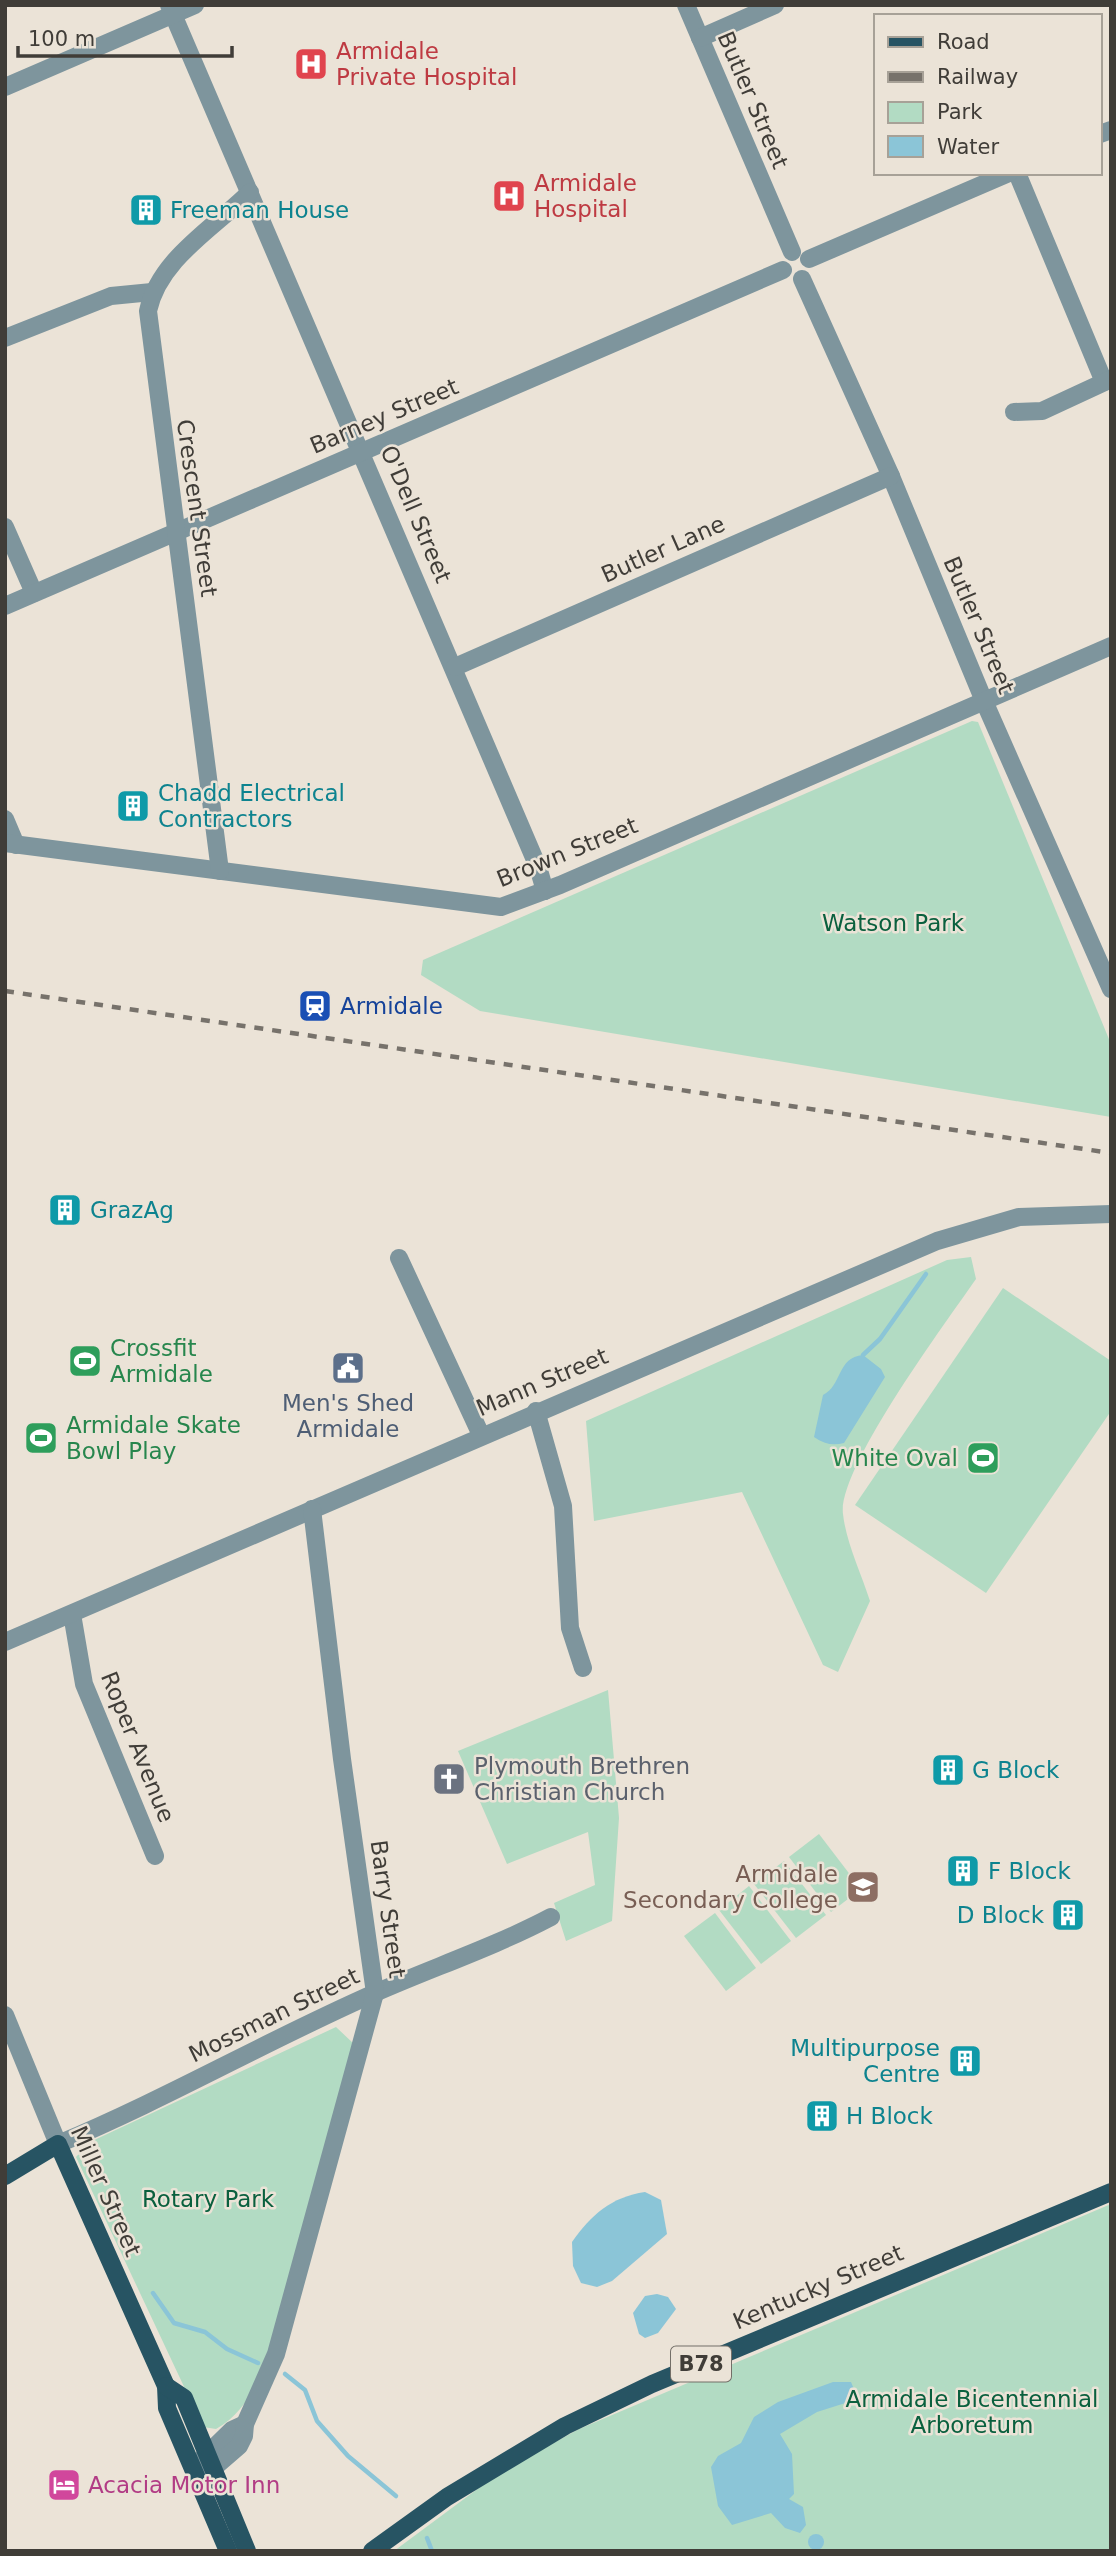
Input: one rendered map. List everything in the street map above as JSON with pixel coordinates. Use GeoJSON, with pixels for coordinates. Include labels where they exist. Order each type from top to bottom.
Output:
{"type":"FeatureCollection","features":[{"type":"Feature","properties":{"kind":"main road"},"geometry":{"type":"LineString","coordinates":[[5,2176],[58,2144]]}},
{"type":"Feature","properties":{"kind":"main road","name":"Miller Street"},"geometry":{"type":"LineString","coordinates":[[58,2144],[166,2386],[167,2409],[228,2551]]}},
{"type":"Feature","properties":{"kind":"main road","name":"Kentucky Street"},"geometry":{"type":"LineString","coordinates":[[372,2551],[467,2484],[565,2426],[652,2384],[1111,2192]]}},
{"type":"Feature","properties":{"kind":"main road","name":"Miller Street"},"geometry":{"type":"LineString","coordinates":[[166,2386],[184,2398],[247,2551]]}},
{"type":"Feature","properties":{"kind":"street"},"geometry":{"type":"LineString","coordinates":[[5,87],[171,10],[195,5]]}},
{"type":"Feature","properties":{"kind":"street","name":"Butler Street"},"geometry":{"type":"LineString","coordinates":[[686,5],[801,255]]}},
{"type":"Feature","properties":{"kind":"street"},"geometry":{"type":"LineString","coordinates":[[700,38],[775,5]]}},
{"type":"Feature","properties":{"kind":"street","name":"O'Dell Street"},"geometry":{"type":"LineString","coordinates":[[171,10],[455,667],[538,867],[545,891]]}},
{"type":"Feature","properties":{"kind":"street"},"geometry":{"type":"LineString","coordinates":[[801,255],[810,270],[802,279],[788,277],[783,270],[786,256],[801,255],[1004,175]]}},
{"type":"Feature","properties":{"kind":"street"},"geometry":{"type":"LineString","coordinates":[[1014,412],[1042,411],[1107,381],[1018,175]]}},
{"type":"Feature","properties":{"kind":"street","name":"Crescent Street"},"geometry":{"type":"LineString","coordinates":[[220,871],[148,328],[152,292],[164,271],[250,192]]}},
{"type":"Feature","properties":{"kind":"street","name":"Barney Street"},"geometry":{"type":"LineString","coordinates":[[5,606],[783,270]]}},
{"type":"Feature","properties":{"kind":"street","name":"Butler Street"},"geometry":{"type":"LineString","coordinates":[[802,279],[891,477],[984,701],[1111,989]]}},
{"type":"Feature","properties":{"kind":"street"},"geometry":{"type":"LineString","coordinates":[[5,338],[111,296],[152,292]]}},
{"type":"Feature","properties":{"kind":"street","name":"Butler Lane"},"geometry":{"type":"LineString","coordinates":[[455,667],[891,477]]}},
{"type":"Feature","properties":{"kind":"street"},"geometry":{"type":"LineString","coordinates":[[5,527],[34,593]]}},
{"type":"Feature","properties":{"kind":"street","name":"Brown Street"},"geometry":{"type":"LineString","coordinates":[[11,844],[501,907],[545,891],[1111,646]]}},
{"type":"Feature","properties":{"kind":"street"},"geometry":{"type":"LineString","coordinates":[[5,819],[11,844]]}},
{"type":"Feature","properties":{"kind":"street","name":"Mann Street"},"geometry":{"type":"LineString","coordinates":[[5,1642],[536,1411],[947,1237],[1019,1217],[1111,1214]]}},
{"type":"Feature","properties":{"kind":"street"},"geometry":{"type":"LineString","coordinates":[[399,1258],[481,1435]]}},
{"type":"Feature","properties":{"kind":"street"},"geometry":{"type":"LineString","coordinates":[[536,1411],[563,1506],[570,1629],[583,1668]]}},
{"type":"Feature","properties":{"kind":"street","name":"Barry Street"},"geometry":{"type":"LineString","coordinates":[[195,2474],[211,2463],[232,2430],[245,2424],[276,2354],[375,1993],[342,1759],[312,1509]]}},
{"type":"Feature","properties":{"kind":"street","name":"Roper Avenue"},"geometry":{"type":"LineString","coordinates":[[72,1614],[84,1684],[155,1856]]}},
{"type":"Feature","properties":{"kind":"street","name":"Mossman Street"},"geometry":{"type":"LineString","coordinates":[[58,2144],[227,2067],[375,1993],[499,1944],[551,1917]]}},
{"type":"Feature","properties":{"kind":"street","name":"Miller Street"},"geometry":{"type":"LineString","coordinates":[[5,2015],[58,2144]]}},
{"type":"Feature","properties":{"kind":"green space","name":"Watson Park"},"geometry":{"type":"Polygon","coordinates":[[[972,721],[978,722],[1111,1044],[1111,1117],[480,1011],[421,975],[423,960],[972,721]]]}},
{"type":"Feature","properties":{"kind":"green space"},"geometry":{"type":"Polygon","coordinates":[[[971,1257],[976,1279],[896,1395],[857,1464],[846,1493],[843,1514],[845,1525],[870,1601],[838,1672],[823,1665],[742,1492],[594,1521],[586,1421],[947,1260],[971,1257]]]}},
{"type":"Feature","properties":{"kind":"green space","name":"White Oval"},"geometry":{"type":"Polygon","coordinates":[[[1003,1288],[1111,1361],[1111,1411],[986,1593],[855,1505],[1003,1288]]]}},
{"type":"Feature","properties":{"kind":"green space"},"geometry":{"type":"Polygon","coordinates":[[[608,1690],[619,1818],[612,1921],[566,1941],[554,1903],[595,1885],[588,1832],[507,1864],[458,1751],[608,1690]]]}},
{"type":"Feature","properties":{"kind":"green space"},"geometry":{"type":"Polygon","coordinates":[[[819,1834],[861,1889],[831,1912],[789,1857],[819,1834]]]}},
{"type":"Feature","properties":{"kind":"green space"},"geometry":{"type":"Polygon","coordinates":[[[784,1861],[826,1915],[796,1938],[754,1884],[784,1861]]]}},
{"type":"Feature","properties":{"kind":"green space"},"geometry":{"type":"Polygon","coordinates":[[[749,1886],[791,1941],[761,1964],[719,1910],[749,1886]]]}},
{"type":"Feature","properties":{"kind":"green space"},"geometry":{"type":"Polygon","coordinates":[[[715,1913],[756,1968],[726,1991],[684,1936],[715,1913]]]}},
{"type":"Feature","properties":{"kind":"green space","name":"Rotary Park"},"geometry":{"type":"Polygon","coordinates":[[[336,2027],[354,2044],[271,2350],[244,2405],[216,2429],[203,2427],[76,2157],[90,2142],[336,2027]]]}},
{"type":"Feature","properties":{"kind":"green space","name":"Armidale Bicentennial Arboretum"},"geometry":{"type":"Polygon","coordinates":[[[1111,2204],[1111,2551],[394,2551],[499,2473],[579,2429],[1111,2204]]]}},
{"type":"Feature","properties":{"kind":"water"},"geometry":{"type":"Polygon","coordinates":[[[863,1355],[881,1369],[885,1377],[844,1443],[821,1441],[814,1437],[823,1395],[834,1385],[848,1361],[863,1355]]]}},
{"type":"Feature","properties":{"kind":"water"},"geometry":{"type":"Polygon","coordinates":[[[645,2192],[661,2200],[667,2234],[612,2281],[597,2287],[581,2283],[573,2266],[572,2242],[603,2209],[622,2198],[645,2192]]]}},
{"type":"Feature","properties":{"kind":"water"},"geometry":{"type":"Polygon","coordinates":[[[657,2294],[668,2297],[676,2309],[658,2333],[645,2338],[639,2334],[633,2313],[645,2296],[657,2294]]]}},
{"type":"Feature","properties":{"kind":"water"},"geometry":{"type":"Polygon","coordinates":[[[833,2382],[851,2382],[858,2399],[817,2412],[780,2434],[792,2454],[794,2494],[789,2499],[803,2507],[806,2525],[800,2533],[785,2528],[771,2513],[732,2525],[718,2506],[711,2467],[718,2456],[741,2443],[754,2417],[778,2402],[833,2382]]]}},
{"type":"Feature","properties":{"kind":"water"},"geometry":{"type":"Polygon","coordinates":[[[813,2534],[819,2534],[824,2542],[822,2548],[813,2550],[808,2545],[808,2539],[813,2534]]]}},
{"type":"Feature","properties":{"kind":"waterway"},"geometry":{"type":"LineString","coordinates":[[863,1355],[880,1339],[926,1274]]}},
{"type":"Feature","properties":{"kind":"waterway"},"geometry":{"type":"LineString","coordinates":[[153,2293],[174,2323],[205,2332],[227,2349],[258,2363]]}},
{"type":"Feature","properties":{"kind":"waterway"},"geometry":{"type":"LineString","coordinates":[[285,2374],[305,2390],[317,2421],[348,2456],[396,2496]]}},
{"type":"Feature","properties":{"kind":"waterway"},"geometry":{"type":"LineString","coordinates":[[427,2538],[432,2551]]}},
{"type":"Feature","properties":{"kind":"railway"},"geometry":{"type":"LineString","coordinates":[[5,991],[1111,1153]]}},
{"type":"Feature","properties":{"kind":"place","name":"Armidale Private Hospital"},"geometry":{"type":"Point","coordinates":[311,64]}},
{"type":"Feature","properties":{"kind":"place","name":"Armidale Hospital"},"geometry":{"type":"Point","coordinates":[509,196]}},
{"type":"Feature","properties":{"kind":"place","name":"Freeman House"},"geometry":{"type":"Point","coordinates":[146,210]}},
{"type":"Feature","properties":{"kind":"place","name":"Chadd Electrical Contractors"},"geometry":{"type":"Point","coordinates":[133,806]}},
{"type":"Feature","properties":{"kind":"place","name":"Armidale"},"geometry":{"type":"Point","coordinates":[315,1006]}},
{"type":"Feature","properties":{"kind":"place","name":"GrazAg"},"geometry":{"type":"Point","coordinates":[65,1210]}},
{"type":"Feature","properties":{"kind":"place","name":"Crossfit Armidale"},"geometry":{"type":"Point","coordinates":[85,1361]}},
{"type":"Feature","properties":{"kind":"place","name":"Men's Shed Armidale"},"geometry":{"type":"Point","coordinates":[348,1368]}},
{"type":"Feature","properties":{"kind":"place","name":"Armidale Skate Bowl Play"},"geometry":{"type":"Point","coordinates":[41,1438]}},
{"type":"Feature","properties":{"kind":"place","name":"White Oval"},"geometry":{"type":"Point","coordinates":[983,1458]}},
{"type":"Feature","properties":{"kind":"place","name":"G Block"},"geometry":{"type":"Point","coordinates":[948,1770]}},
{"type":"Feature","properties":{"kind":"place","name":"Plymouth Brethren Christian Church"},"geometry":{"type":"Point","coordinates":[449,1779]}},
{"type":"Feature","properties":{"kind":"place","name":"F Block"},"geometry":{"type":"Point","coordinates":[963,1871]}},
{"type":"Feature","properties":{"kind":"place","name":"Armidale Secondary College"},"geometry":{"type":"Point","coordinates":[863,1887]}},
{"type":"Feature","properties":{"kind":"place","name":"D Block"},"geometry":{"type":"Point","coordinates":[1068,1915]}},
{"type":"Feature","properties":{"kind":"place","name":"Multipurpose Centre"},"geometry":{"type":"Point","coordinates":[965,2061]}},
{"type":"Feature","properties":{"kind":"place","name":"H Block"},"geometry":{"type":"Point","coordinates":[822,2116]}},
{"type":"Feature","properties":{"kind":"place","name":"Acacia Motor Inn"},"geometry":{"type":"Point","coordinates":[64,2485]}}]}
